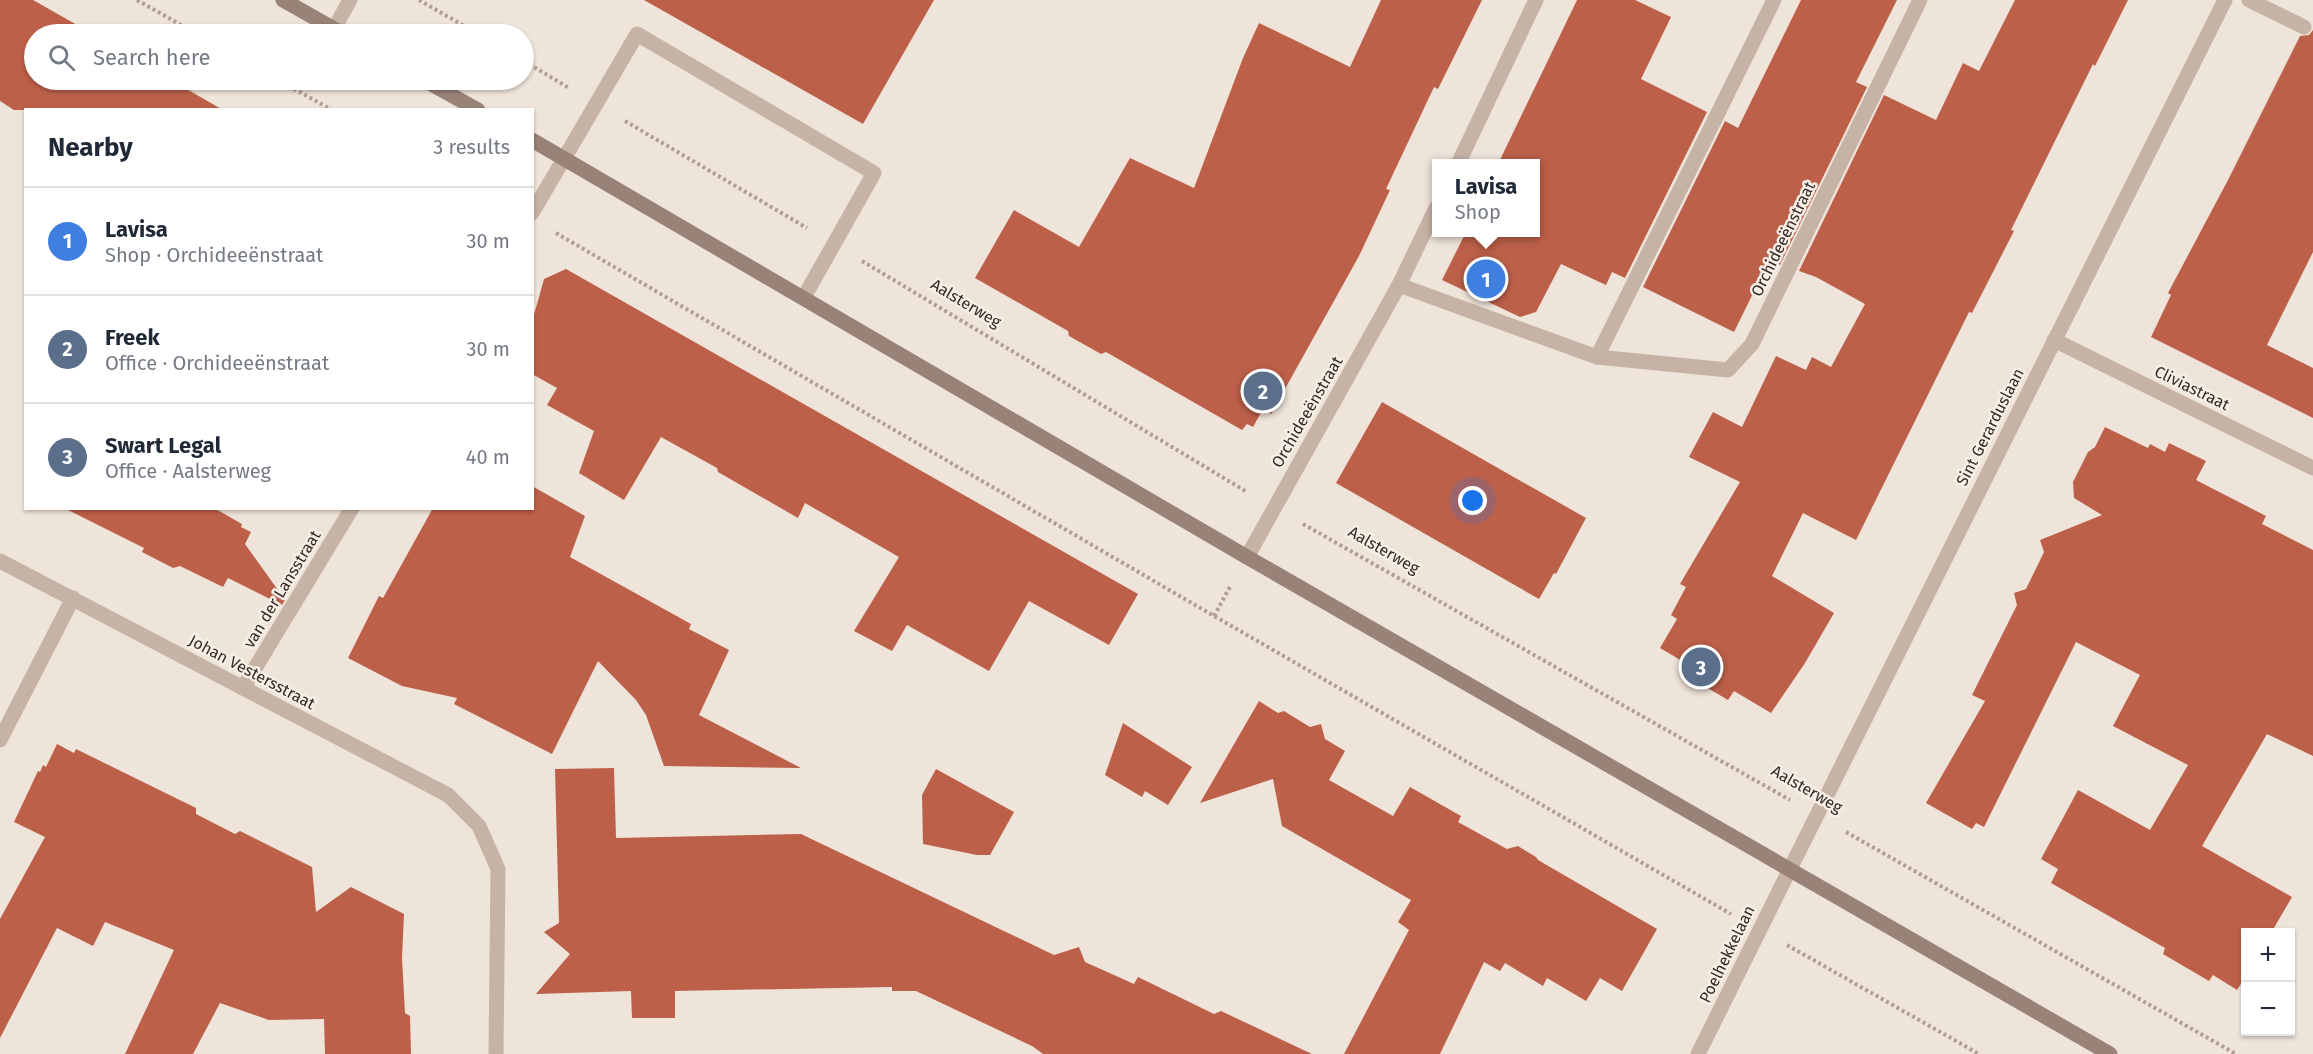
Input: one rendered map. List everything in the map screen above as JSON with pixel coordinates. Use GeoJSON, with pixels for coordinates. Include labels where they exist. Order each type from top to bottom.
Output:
{"type":"FeatureCollection","features":[{"type":"Feature","properties":{"kind":"main road"},"geometry":{"type":"LineString","coordinates":[[283,0],[325,24]]}},
{"type":"Feature","properties":{"kind":"main road"},"geometry":{"type":"LineString","coordinates":[[442,90],[474,108]]}},
{"type":"Feature","properties":{"kind":"main road"},"geometry":{"type":"LineString","coordinates":[[534,141],[1789,871],[2110,1054]]}},
{"type":"Feature","properties":{"kind":"street"},"geometry":{"type":"LineString","coordinates":[[342,24],[350,0]]}},
{"type":"Feature","properties":{"kind":"street"},"geometry":{"type":"LineString","coordinates":[[1460,159],[1536,0]]}},
{"type":"Feature","properties":{"kind":"street"},"geometry":{"type":"LineString","coordinates":[[1597,357],[1774,0]]}},
{"type":"Feature","properties":{"kind":"street","name":"Orchideeënstraat"},"geometry":{"type":"LineString","coordinates":[[1399,285],[1597,357],[1728,370],[1752,344],[1920,0]]}},
{"type":"Feature","properties":{"kind":"street","name":"Sint Gerarduslaan"},"geometry":{"type":"LineString","coordinates":[[1789,871],[2225,0]]}},
{"type":"Feature","properties":{"kind":"street"},"geometry":{"type":"LineString","coordinates":[[2249,0],[2304,27]]}},
{"type":"Feature","properties":{"kind":"street"},"geometry":{"type":"LineString","coordinates":[[534,210],[637,34],[874,173],[804,297]]}},
{"type":"Feature","properties":{"kind":"street","name":"Orchideeënstraat"},"geometry":{"type":"LineString","coordinates":[[1247,556],[1399,285],[1432,218]]}},
{"type":"Feature","properties":{"kind":"street","name":"Cliviastraat"},"geometry":{"type":"LineString","coordinates":[[2054,340],[2313,468]]}},
{"type":"Feature","properties":{"kind":"street","name":"van der Lansstraat"},"geometry":{"type":"LineString","coordinates":[[243,688],[351,510]]}},
{"type":"Feature","properties":{"kind":"street","name":"Johan Vestersstraat"},"geometry":{"type":"LineString","coordinates":[[0,561],[448,795],[479,826],[498,869],[496,1054]]}},
{"type":"Feature","properties":{"kind":"street"},"geometry":{"type":"LineString","coordinates":[[0,740],[73,598]]}},
{"type":"Feature","properties":{"kind":"street","name":"Poelhekkelaan"},"geometry":{"type":"LineString","coordinates":[[1698,1054],[1789,871]]}},
{"type":"Feature","properties":{"kind":"path"},"geometry":{"type":"LineString","coordinates":[[137,0],[179,24]]}},
{"type":"Feature","properties":{"kind":"path"},"geometry":{"type":"LineString","coordinates":[[419,0],[461,24]]}},
{"type":"Feature","properties":{"kind":"path","name":"Aalsterweg"},"geometry":{"type":"LineString","coordinates":[[534,67],[1274,507],[2236,1054]]}},
{"type":"Feature","properties":{"kind":"path"},"geometry":{"type":"LineString","coordinates":[[296,90],[328,108]]}},
{"type":"Feature","properties":{"kind":"path"},"geometry":{"type":"LineString","coordinates":[[553,231],[1214,616],[1979,1054]]}},
{"type":"Feature","properties":{"kind":"building"},"geometry":{"type":"Polygon","coordinates":[[[0,0],[33,0],[75,24],[24,24],[24,90],[188,90],[220,108],[24,108],[24,110],[14,110],[0,101],[0,0]]]}},
{"type":"Feature","properties":{"kind":"building"},"geometry":{"type":"Polygon","coordinates":[[[644,0],[934,0],[863,124],[644,0]]]}},
{"type":"Feature","properties":{"kind":"building"},"geometry":{"type":"Polygon","coordinates":[[[1381,0],[1482,0],[1438,89],[1434,87],[1386,189],[1390,190],[1359,256],[1271,414],[1263,409],[1253,427],[1247,424],[1242,430],[1106,352],[1101,354],[1069,336],[1068,331],[975,278],[1014,210],[1079,247],[1130,158],[1194,188],[1243,58],[1259,23],[1350,67],[1381,0]]]}},
{"type":"Feature","properties":{"kind":"building"},"geometry":{"type":"Polygon","coordinates":[[[1577,0],[1635,0],[1671,17],[1641,79],[1707,112],[1625,278],[1612,272],[1606,285],[1561,264],[1536,312],[1520,317],[1442,280],[1464,237],[1540,237],[1540,159],[1500,159],[1577,0]]]}},
{"type":"Feature","properties":{"kind":"building"},"geometry":{"type":"Polygon","coordinates":[[[1801,0],[1897,0],[1856,82],[1867,87],[1780,265],[1769,261],[1734,332],[1643,287],[1725,121],[1738,128],[1801,0]]]}},
{"type":"Feature","properties":{"kind":"building"},"geometry":{"type":"Polygon","coordinates":[[[2015,0],[2128,0],[2095,66],[2093,64],[2011,230],[2014,231],[1972,313],[1969,312],[1856,540],[1803,513],[1772,576],[1834,613],[1805,663],[1771,713],[1734,691],[1728,700],[1689,677],[1694,668],[1660,648],[1677,619],[1671,615],[1686,587],[1680,584],[1740,482],[1689,457],[1713,412],[1742,427],[1776,356],[1806,370],[1812,357],[1831,367],[1865,304],[1816,277],[1799,271],[1884,95],[1936,120],[1963,63],[1979,71],[2015,0]]]}},
{"type":"Feature","properties":{"kind":"building"},"geometry":{"type":"Polygon","coordinates":[[[2313,30],[2313,252],[2267,345],[2313,368],[2313,418],[2151,337],[2171,295],[2168,293],[2300,36],[2309,35],[2313,30]]]}},
{"type":"Feature","properties":{"kind":"building"},"geometry":{"type":"Polygon","coordinates":[[[566,269],[1138,594],[1109,645],[1029,601],[989,671],[907,625],[892,651],[854,631],[899,557],[805,503],[798,518],[718,472],[717,468],[661,437],[624,500],[579,473],[594,431],[547,405],[557,388],[534,375],[534,315],[544,279],[566,269]]]}},
{"type":"Feature","properties":{"kind":"building"},"geometry":{"type":"Polygon","coordinates":[[[1382,402],[1586,518],[1556,574],[1554,573],[1539,599],[1336,483],[1382,402]]]}},
{"type":"Feature","properties":{"kind":"building"},"geometry":{"type":"Polygon","coordinates":[[[2105,427],[2148,448],[2150,444],[2165,452],[2169,443],[2206,461],[2196,480],[2266,516],[2262,524],[2313,550],[2313,756],[2267,734],[2202,846],[2292,897],[2274,928],[2241,928],[2241,984],[2237,990],[2213,975],[2209,981],[2163,954],[2165,948],[2051,883],[2058,869],[2041,859],[2078,790],[2150,830],[2188,765],[2113,726],[2140,675],[2076,642],[1984,827],[1976,823],[1972,829],[1926,803],[1985,701],[1972,695],[2017,605],[2014,593],[2026,589],[2044,552],[2040,540],[2102,515],[2074,498],[2073,482],[2088,452],[2095,447],[2105,427]]]}},
{"type":"Feature","properties":{"kind":"building"},"geometry":{"type":"Polygon","coordinates":[[[534,487],[585,516],[570,557],[691,624],[689,629],[729,650],[699,715],[801,768],[664,766],[646,715],[636,700],[598,661],[552,754],[454,704],[457,698],[402,686],[348,658],[379,596],[383,598],[432,510],[534,510],[534,487]]]}},
{"type":"Feature","properties":{"kind":"building"},"geometry":{"type":"Polygon","coordinates":[[[68,510],[218,510],[251,532],[245,544],[285,600],[282,605],[228,578],[223,587],[180,566],[173,568],[142,552],[144,548],[68,510]]]}},
{"type":"Feature","properties":{"kind":"building"},"geometry":{"type":"Polygon","coordinates":[[[1259,701],[1278,713],[1284,711],[1310,727],[1321,724],[1325,739],[1345,751],[1329,780],[1393,816],[1410,787],[1461,816],[1458,822],[1507,849],[1518,846],[1657,929],[1622,991],[1600,978],[1586,1001],[1547,978],[1543,986],[1505,963],[1500,971],[1484,962],[1440,1054],[1344,1054],[1409,930],[1398,922],[1411,900],[1282,826],[1273,779],[1200,803],[1259,701]]]}},
{"type":"Feature","properties":{"kind":"building"},"geometry":{"type":"Polygon","coordinates":[[[1123,723],[1192,767],[1168,805],[1145,791],[1142,797],[1105,775],[1123,723]]]}},
{"type":"Feature","properties":{"kind":"building"},"geometry":{"type":"Polygon","coordinates":[[[57,744],[74,753],[76,749],[196,808],[196,814],[235,834],[240,831],[312,867],[316,912],[351,887],[404,914],[402,958],[405,1013],[410,1016],[411,1054],[325,1054],[324,1019],[269,1020],[220,1003],[193,1054],[125,1054],[174,950],[105,922],[93,946],[57,928],[0,1038],[0,919],[45,837],[14,822],[38,771],[40,772],[43,765],[46,767],[57,744]]]}},
{"type":"Feature","properties":{"kind":"building"},"geometry":{"type":"Polygon","coordinates":[[[614,768],[616,838],[801,834],[1054,955],[1079,947],[1085,962],[1134,984],[1138,977],[1214,1014],[1221,1011],[1312,1054],[1043,1054],[1032,1046],[916,991],[892,991],[892,987],[675,991],[675,1018],[632,1018],[631,991],[536,994],[570,954],[544,932],[559,923],[555,769],[614,768]]]}},
{"type":"Feature","properties":{"kind":"building"},"geometry":{"type":"Polygon","coordinates":[[[936,769],[1014,812],[990,855],[977,855],[923,844],[922,795],[936,769]]]}},
{"type":"Feature","properties":{"kind":"place","name":"Lavisa"},"geometry":{"type":"Point","coordinates":[1486,279]}},
{"type":"Feature","properties":{"kind":"place","name":"Freek"},"geometry":{"type":"Point","coordinates":[1263,391]}},
{"type":"Feature","properties":{"kind":"place","name":"Swart Legal"},"geometry":{"type":"Point","coordinates":[1701,667]}}]}
